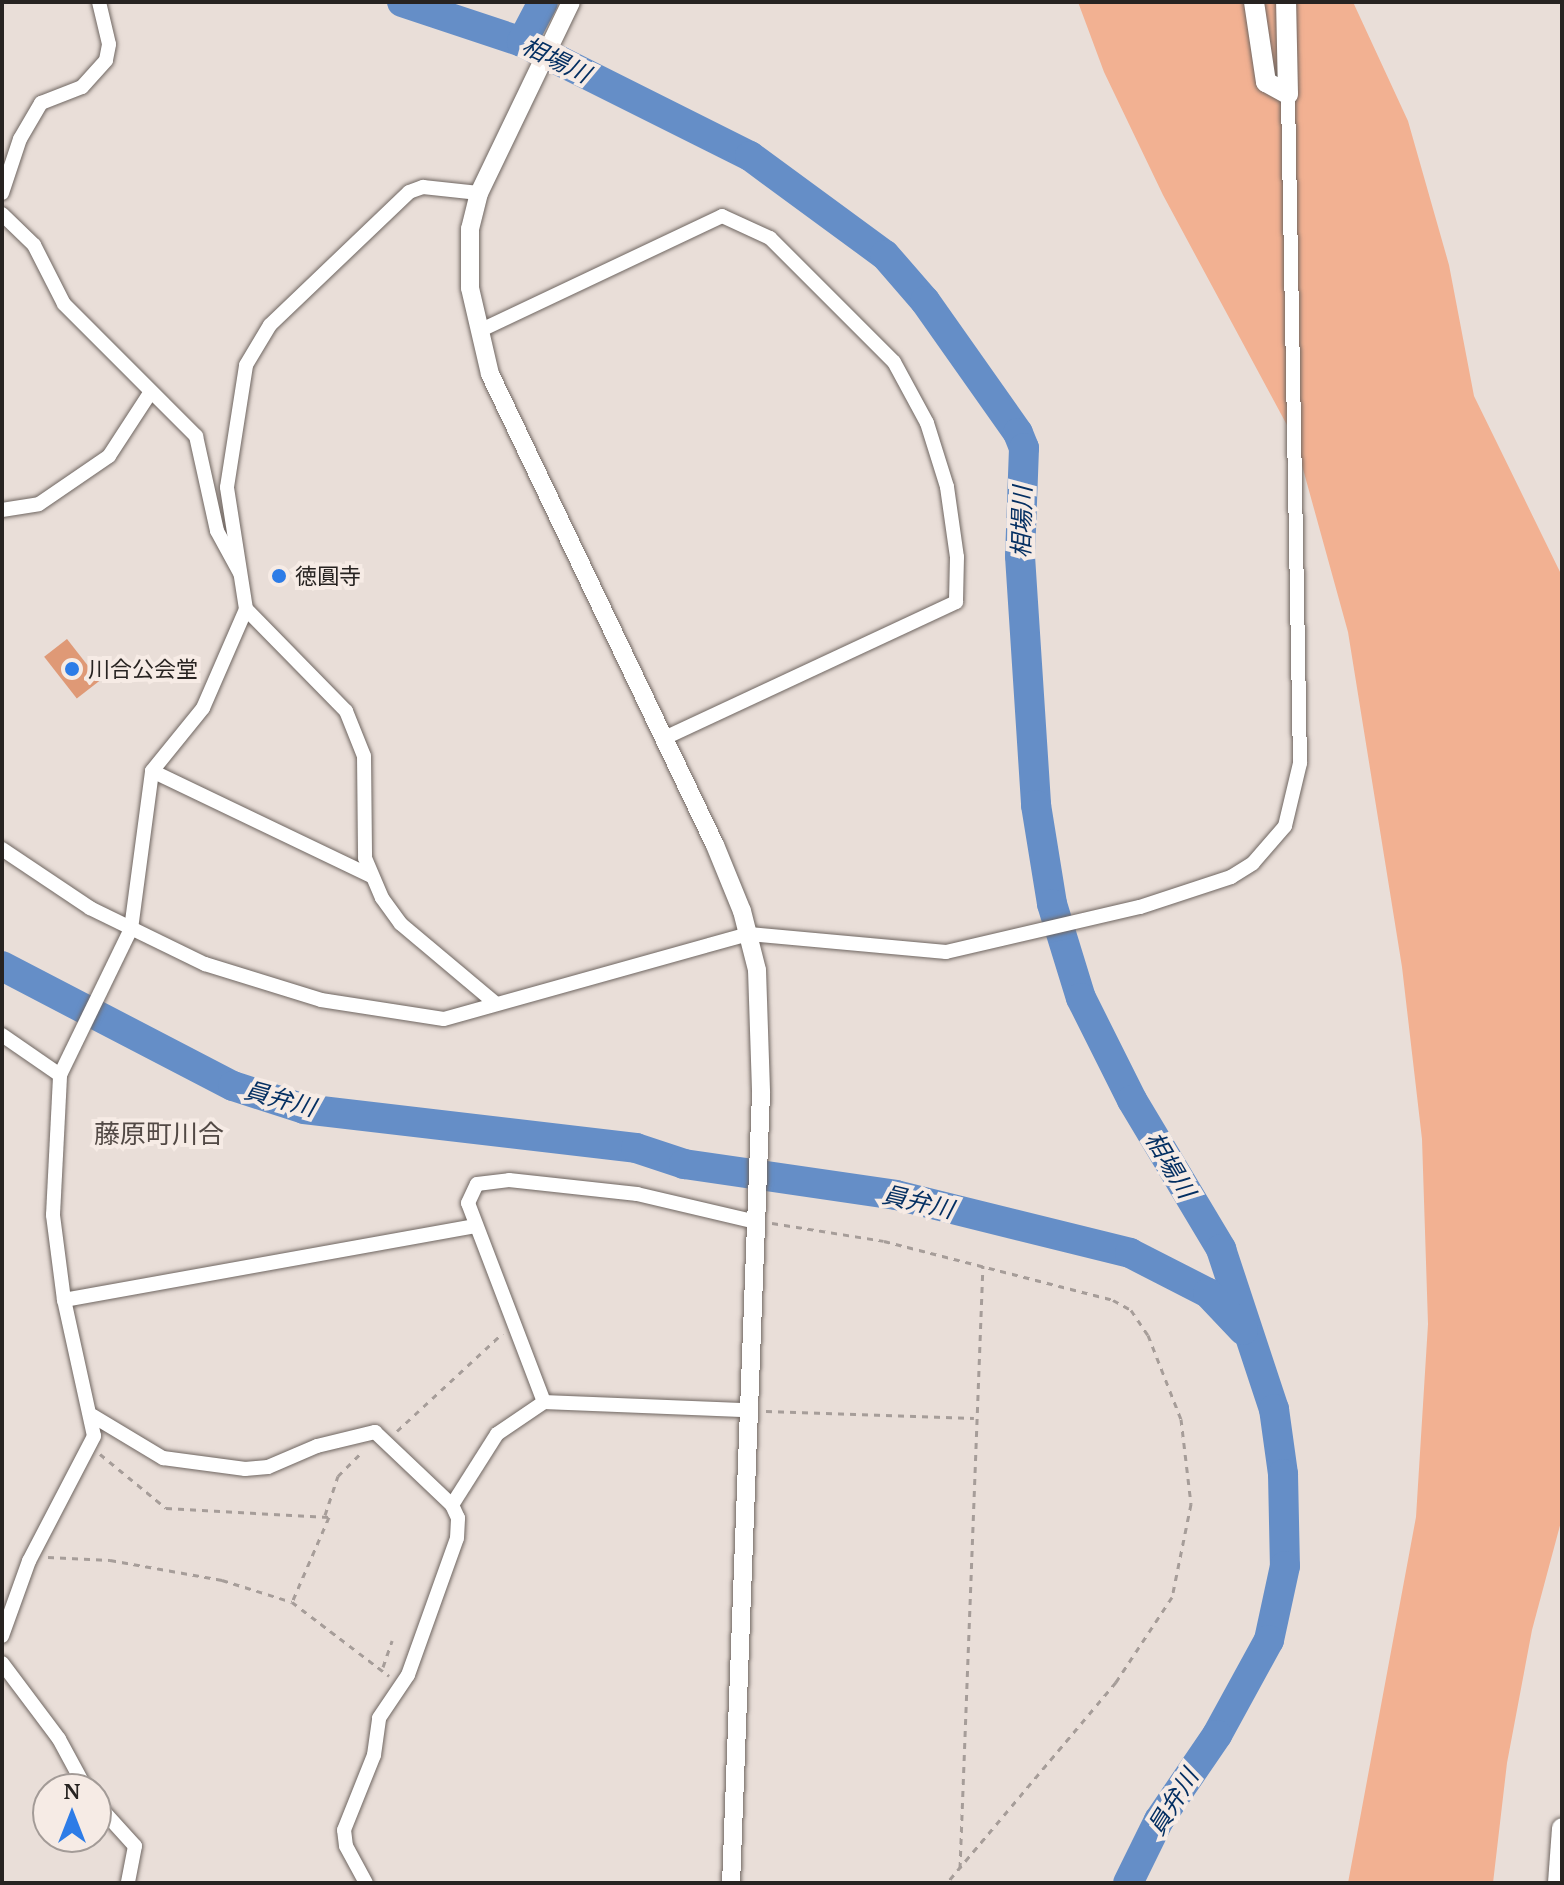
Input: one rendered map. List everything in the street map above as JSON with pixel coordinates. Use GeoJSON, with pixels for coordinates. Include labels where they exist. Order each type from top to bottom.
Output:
{"type":"FeatureCollection","features":[{"type":"Feature","properties":{"kind":"main road"},"geometry":{"type":"LineString","coordinates":[[1254,2],[1266,82],[1288,94],[1286,2]]}},
{"type":"Feature","properties":{"kind":"main road"},"geometry":{"type":"LineString","coordinates":[[1558,1883],[1562,1828]]}},
{"type":"Feature","properties":{"kind":"street"},"geometry":{"type":"LineString","coordinates":[[2,193],[20,139],[41,103],[82,87],[106,60],[109,44],[99,2]]}},
{"type":"Feature","properties":{"kind":"street"},"geometry":{"type":"LineString","coordinates":[[569,6],[479,193],[470,229],[470,288],[490,374],[715,845],[749,934],[762,1020],[761,1093],[731,1883]]}},
{"type":"Feature","properties":{"kind":"street"},"geometry":{"type":"LineString","coordinates":[[2,849],[130,933],[205,964],[321,1000],[444,1019],[749,934],[931,952],[1023,938],[1140,907],[1231,877],[1253,863],[1285,826],[1297,788],[1288,94]]}},
{"type":"Feature","properties":{"kind":"street"},"geometry":{"type":"LineString","coordinates":[[2,1636],[33,1553],[91,1446],[93,1416],[64,1300],[53,1215],[63,1071],[130,933],[152,771],[203,708],[246,609],[227,487],[238,393],[257,341],[409,192],[423,187],[479,193]]}},
{"type":"Feature","properties":{"kind":"street"},"geometry":{"type":"LineString","coordinates":[[2,214],[34,245],[64,304],[196,436],[217,531],[244,581]]}},
{"type":"Feature","properties":{"kind":"street"},"geometry":{"type":"LineString","coordinates":[[479,331],[722,216],[770,238],[894,362],[927,423],[947,487],[957,557],[956,602],[664,738]]}},
{"type":"Feature","properties":{"kind":"street"},"geometry":{"type":"LineString","coordinates":[[2,510],[39,504],[109,456],[150,393]]}},
{"type":"Feature","properties":{"kind":"street"},"geometry":{"type":"LineString","coordinates":[[246,609],[346,711],[364,756],[365,858],[371,876],[401,924],[495,1003]]}},
{"type":"Feature","properties":{"kind":"street"},"geometry":{"type":"LineString","coordinates":[[152,771],[371,876]]}},
{"type":"Feature","properties":{"kind":"street"},"geometry":{"type":"LineString","coordinates":[[2,1035],[63,1071]]}},
{"type":"Feature","properties":{"kind":"street"},"geometry":{"type":"LineString","coordinates":[[544,1402],[475,1226],[467,1197],[477,1184],[498,1180],[637,1194],[756,1218]]}},
{"type":"Feature","properties":{"kind":"street"},"geometry":{"type":"LineString","coordinates":[[64,1300],[475,1226]]}},
{"type":"Feature","properties":{"kind":"street"},"geometry":{"type":"LineString","coordinates":[[452,1505],[497,1434],[544,1402],[747,1410]]}},
{"type":"Feature","properties":{"kind":"street"},"geometry":{"type":"LineString","coordinates":[[93,1416],[163,1458],[245,1469],[268,1467],[363,1433],[386,1438],[402,1462],[452,1505],[458,1518],[457,1538],[408,1675],[379,1718],[374,1755],[344,1830],[346,1846],[366,1883]]}},
{"type":"Feature","properties":{"kind":"street"},"geometry":{"type":"LineString","coordinates":[[2,1663],[59,1739],[77,1773]]}},
{"type":"Feature","properties":{"kind":"street"},"geometry":{"type":"LineString","coordinates":[[112,1821],[135,1846],[128,1883]]}},
{"type":"Feature","properties":{"kind":"path"},"geometry":{"type":"LineString","coordinates":[[756,1218],[850,1234],[983,1265],[1097,1294],[1131,1310],[1148,1335],[1181,1419],[1191,1504],[1179,1580],[1161,1619],[1116,1682],[947,1883]]}},
{"type":"Feature","properties":{"kind":"path"},"geometry":{"type":"LineString","coordinates":[[960,1868],[974,1418],[983,1265]]}},
{"type":"Feature","properties":{"kind":"path"},"geometry":{"type":"LineString","coordinates":[[292,1602],[327,1525],[325,1515],[342,1469],[386,1438],[515,1323]]}},
{"type":"Feature","properties":{"kind":"path"},"geometry":{"type":"LineString","coordinates":[[747,1410],[974,1418]]}},
{"type":"Feature","properties":{"kind":"path"},"geometry":{"type":"LineString","coordinates":[[91,1446],[166,1508],[325,1515]]}},
{"type":"Feature","properties":{"kind":"path"},"geometry":{"type":"LineString","coordinates":[[33,1553],[222,1580],[292,1602],[352,1650],[383,1667],[398,1691]]}},
{"type":"Feature","properties":{"kind":"path"},"geometry":{"type":"LineString","coordinates":[[383,1667],[392,1641]]}},
{"type":"Feature","properties":{"kind":"shaded area"},"geometry":{"type":"Polygon","coordinates":[[[1078,2],[1353,2],[1408,121],[1449,265],[1474,396],[1562,576],[1562,1518],[1532,1630],[1507,1763],[1493,1883],[1348,1883],[1416,1517],[1428,1324],[1422,1139],[1402,967],[1348,632],[1295,440],[1163,195],[1104,72],[1078,2]]]}},
{"type":"Feature","properties":{"kind":"building","name":"川合公会堂"},"geometry":{"type":"Polygon","coordinates":[[[67,639],[100,681],[77,699],[44,657],[67,639]]]}},
{"type":"Feature","properties":{"kind":"waterway","name":"相場川"},"geometry":{"type":"LineString","coordinates":[[402,2],[522,42],[750,156],[885,255],[925,301],[1018,433],[1024,448],[1020,556],[1036,805],[1052,904],[1081,998],[1132,1100],[1221,1249],[1274,1409],[1283,1474],[1285,1566],[1269,1640],[1217,1735],[1159,1820],[1128,1883]]}},
{"type":"Feature","properties":{"kind":"waterway"},"geometry":{"type":"LineString","coordinates":[[522,42],[543,2]]}},
{"type":"Feature","properties":{"kind":"waterway","name":"員弁川"},"geometry":{"type":"LineString","coordinates":[[2,966],[233,1086],[304,1109],[636,1148],[684,1164],[896,1195],[1130,1253],[1208,1293],[1243,1330]]}},
{"type":"Feature","properties":{"kind":"place","name":"徳圓寺"},"geometry":{"type":"Point","coordinates":[279,576]}},
{"type":"Feature","properties":{"kind":"place","name":"川合公会堂"},"geometry":{"type":"Point","coordinates":[72,669]}},
{"type":"Feature","properties":{"kind":"district","name":"藤原町川合"},"geometry":{"type":"Point","coordinates":[159,1134]}}]}
